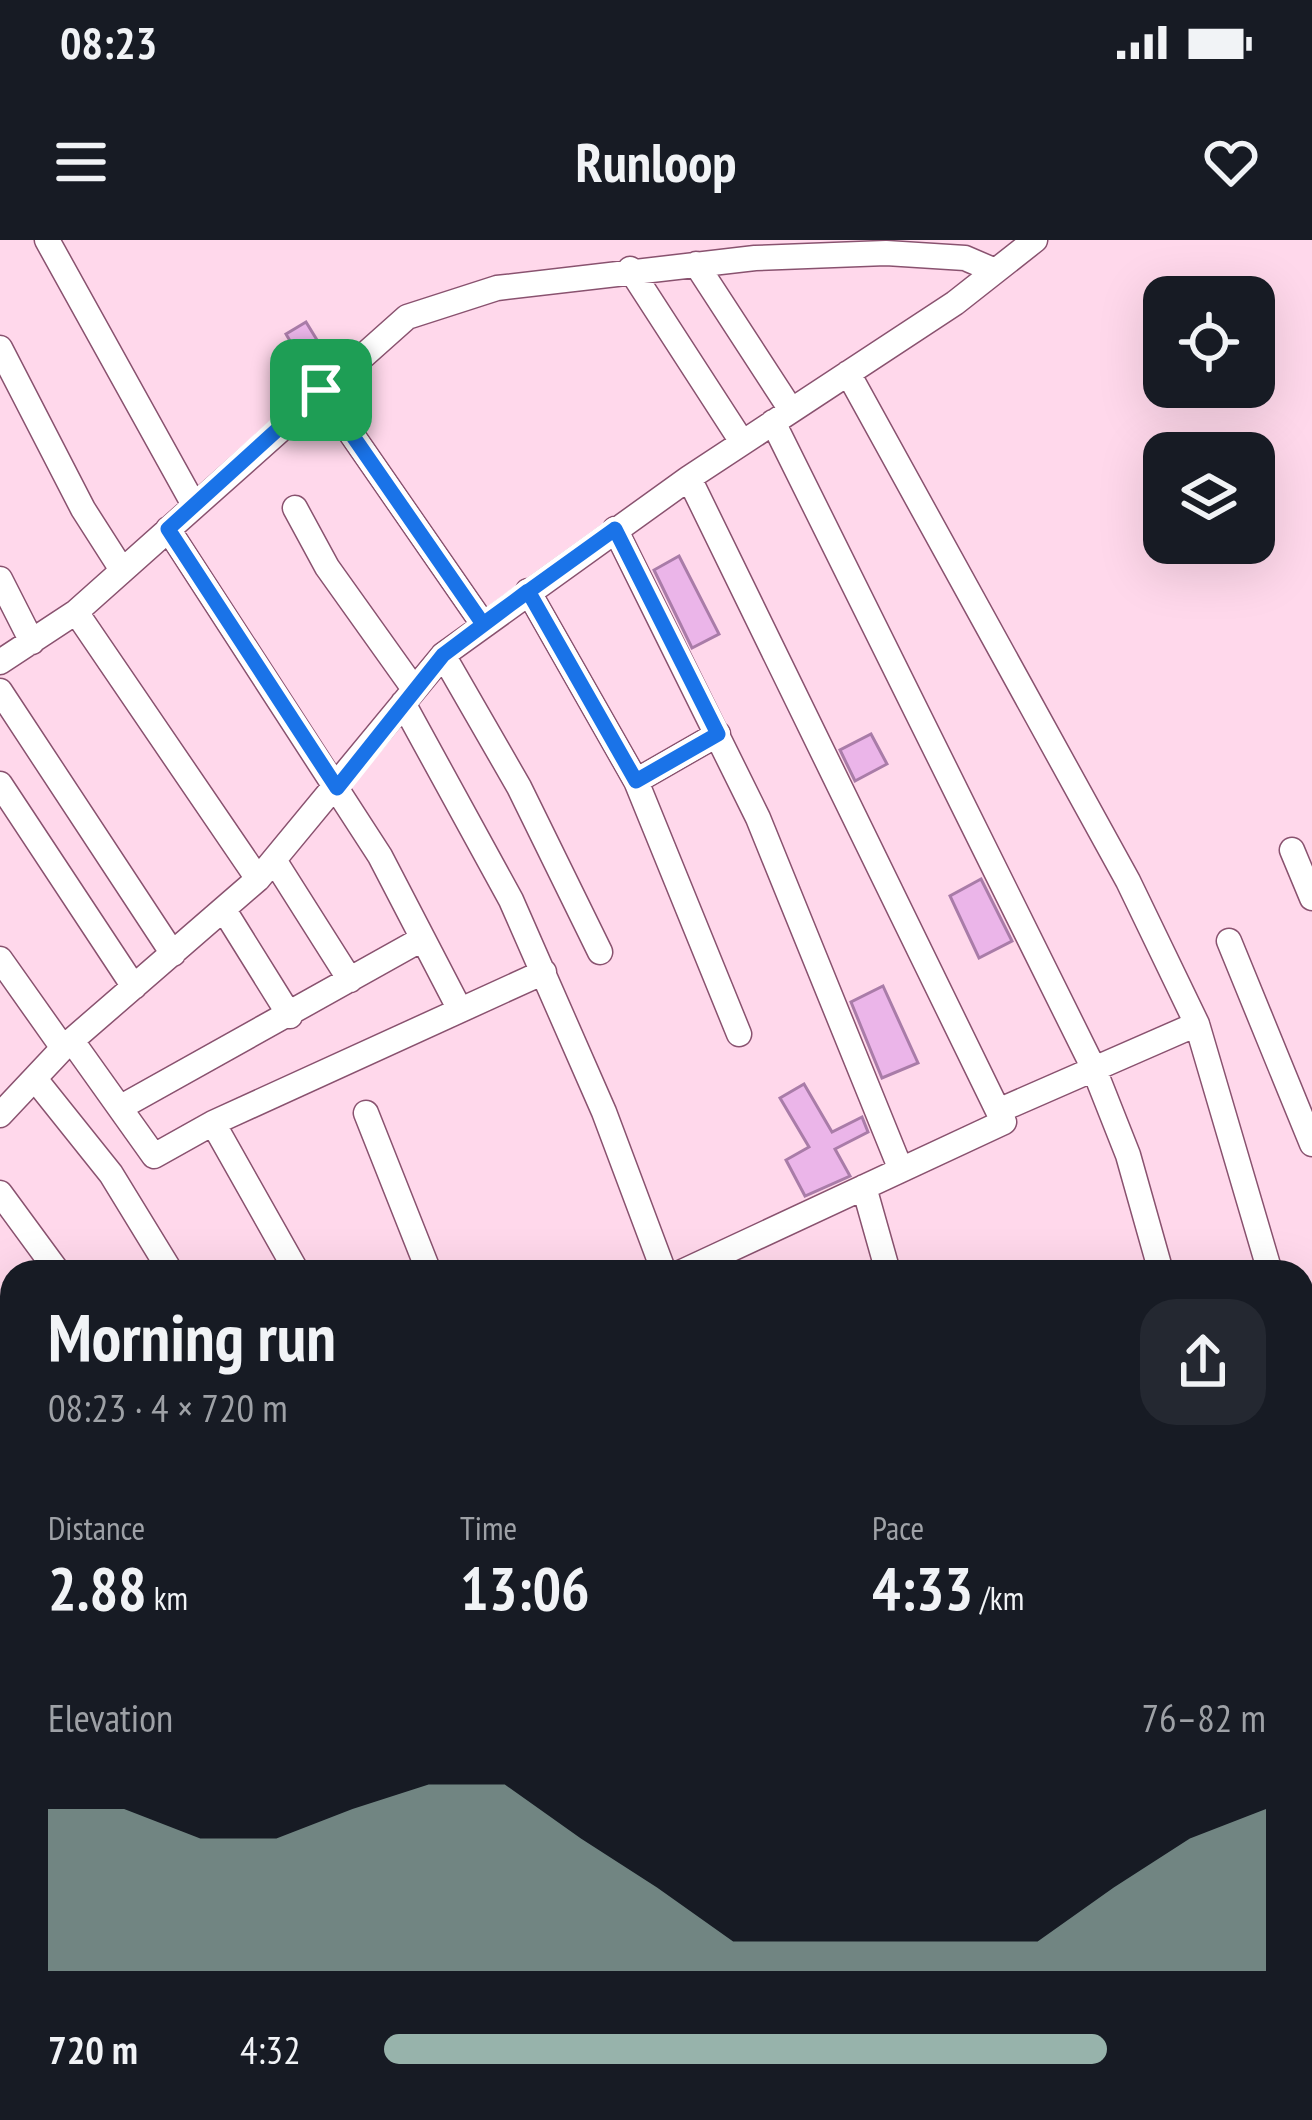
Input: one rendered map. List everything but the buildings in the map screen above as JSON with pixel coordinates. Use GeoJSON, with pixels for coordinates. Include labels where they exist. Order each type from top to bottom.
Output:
{"type":"FeatureCollection","features":[{"type":"Feature","properties":{"kind":"street"},"geometry":{"type":"LineString","coordinates":[[47,240],[194,505]]}},
{"type":"Feature","properties":{"kind":"street"},"geometry":{"type":"LineString","coordinates":[[0,1115],[67,1045],[266,870],[443,655],[689,478],[956,303],[1035,240]]}},
{"type":"Feature","properties":{"kind":"street"},"geometry":{"type":"LineString","coordinates":[[0,662],[76,612],[407,317],[497,287],[630,269],[886,253],[964,258],[993,270]]}},
{"type":"Feature","properties":{"kind":"street"},"geometry":{"type":"LineString","coordinates":[[696,264],[782,416],[1094,1069],[1128,1155],[1158,1260]]}},
{"type":"Feature","properties":{"kind":"street"},"geometry":{"type":"LineString","coordinates":[[630,269],[742,442]]}},
{"type":"Feature","properties":{"kind":"street"},"geometry":{"type":"LineString","coordinates":[[0,348],[82,509],[122,570]]}},
{"type":"Feature","properties":{"kind":"street"},"geometry":{"type":"LineString","coordinates":[[848,373],[1127,881],[1197,1024],[1266,1260]]}},
{"type":"Feature","properties":{"kind":"street"},"geometry":{"type":"LineString","coordinates":[[321,390],[483,624]]}},
{"type":"Feature","properties":{"kind":"street"},"geometry":{"type":"LineString","coordinates":[[689,478],[1004,1122],[707,1260]]}},
{"type":"Feature","properties":{"kind":"street"},"geometry":{"type":"LineString","coordinates":[[295,508],[409,696],[512,900],[659,1260]]}},
{"type":"Feature","properties":{"kind":"street"},"geometry":{"type":"LineString","coordinates":[[168,529],[380,856],[460,1010]]}},
{"type":"Feature","properties":{"kind":"street"},"geometry":{"type":"LineString","coordinates":[[615,529],[781,872],[901,1170]]}},
{"type":"Feature","properties":{"kind":"street"},"geometry":{"type":"LineString","coordinates":[[0,579],[32,642]]}},
{"type":"Feature","properties":{"kind":"street"},"geometry":{"type":"LineString","coordinates":[[528,591],[636,781],[739,1034]]}},
{"type":"Feature","properties":{"kind":"street"},"geometry":{"type":"LineString","coordinates":[[76,612],[350,980]]}},
{"type":"Feature","properties":{"kind":"street"},"geometry":{"type":"LineString","coordinates":[[443,655],[519,787],[600,952]]}},
{"type":"Feature","properties":{"kind":"street"},"geometry":{"type":"LineString","coordinates":[[0,691],[173,955]]}},
{"type":"Feature","properties":{"kind":"street"},"geometry":{"type":"LineString","coordinates":[[636,781],[718,734]]}},
{"type":"Feature","properties":{"kind":"street"},"geometry":{"type":"LineString","coordinates":[[0,784],[134,987]]}},
{"type":"Feature","properties":{"kind":"street"},"geometry":{"type":"LineString","coordinates":[[1292,850],[1312,898]]}},
{"type":"Feature","properties":{"kind":"street"},"geometry":{"type":"LineString","coordinates":[[224,910],[290,1016]]}},
{"type":"Feature","properties":{"kind":"street"},"geometry":{"type":"LineString","coordinates":[[123,1106],[422,939]]}},
{"type":"Feature","properties":{"kind":"street"},"geometry":{"type":"LineString","coordinates":[[1229,941],[1312,1144]]}},
{"type":"Feature","properties":{"kind":"street"},"geometry":{"type":"LineString","coordinates":[[0,959],[67,1045],[123,1106],[154,1156],[213,1123],[544,972]]}},
{"type":"Feature","properties":{"kind":"street"},"geometry":{"type":"LineString","coordinates":[[998,1111],[1197,1024]]}},
{"type":"Feature","properties":{"kind":"street"},"geometry":{"type":"LineString","coordinates":[[34,1078],[111,1174],[164,1260]]}},
{"type":"Feature","properties":{"kind":"street"},"geometry":{"type":"LineString","coordinates":[[365,1113],[424,1260]]}},
{"type":"Feature","properties":{"kind":"street"},"geometry":{"type":"LineString","coordinates":[[213,1123],[290,1260]]}},
{"type":"Feature","properties":{"kind":"street"},"geometry":{"type":"LineString","coordinates":[[864,1186],[885,1260]]}},
{"type":"Feature","properties":{"kind":"street"},"geometry":{"type":"LineString","coordinates":[[0,1193],[49,1260]]}},
{"type":"Feature","properties":{"kind":"route"},"geometry":{"type":"LineString","coordinates":[[321,390],[168,529],[337,788],[443,655],[528,591],[636,781],[718,734],[615,529],[528,591],[483,624],[321,390]]}}]}
